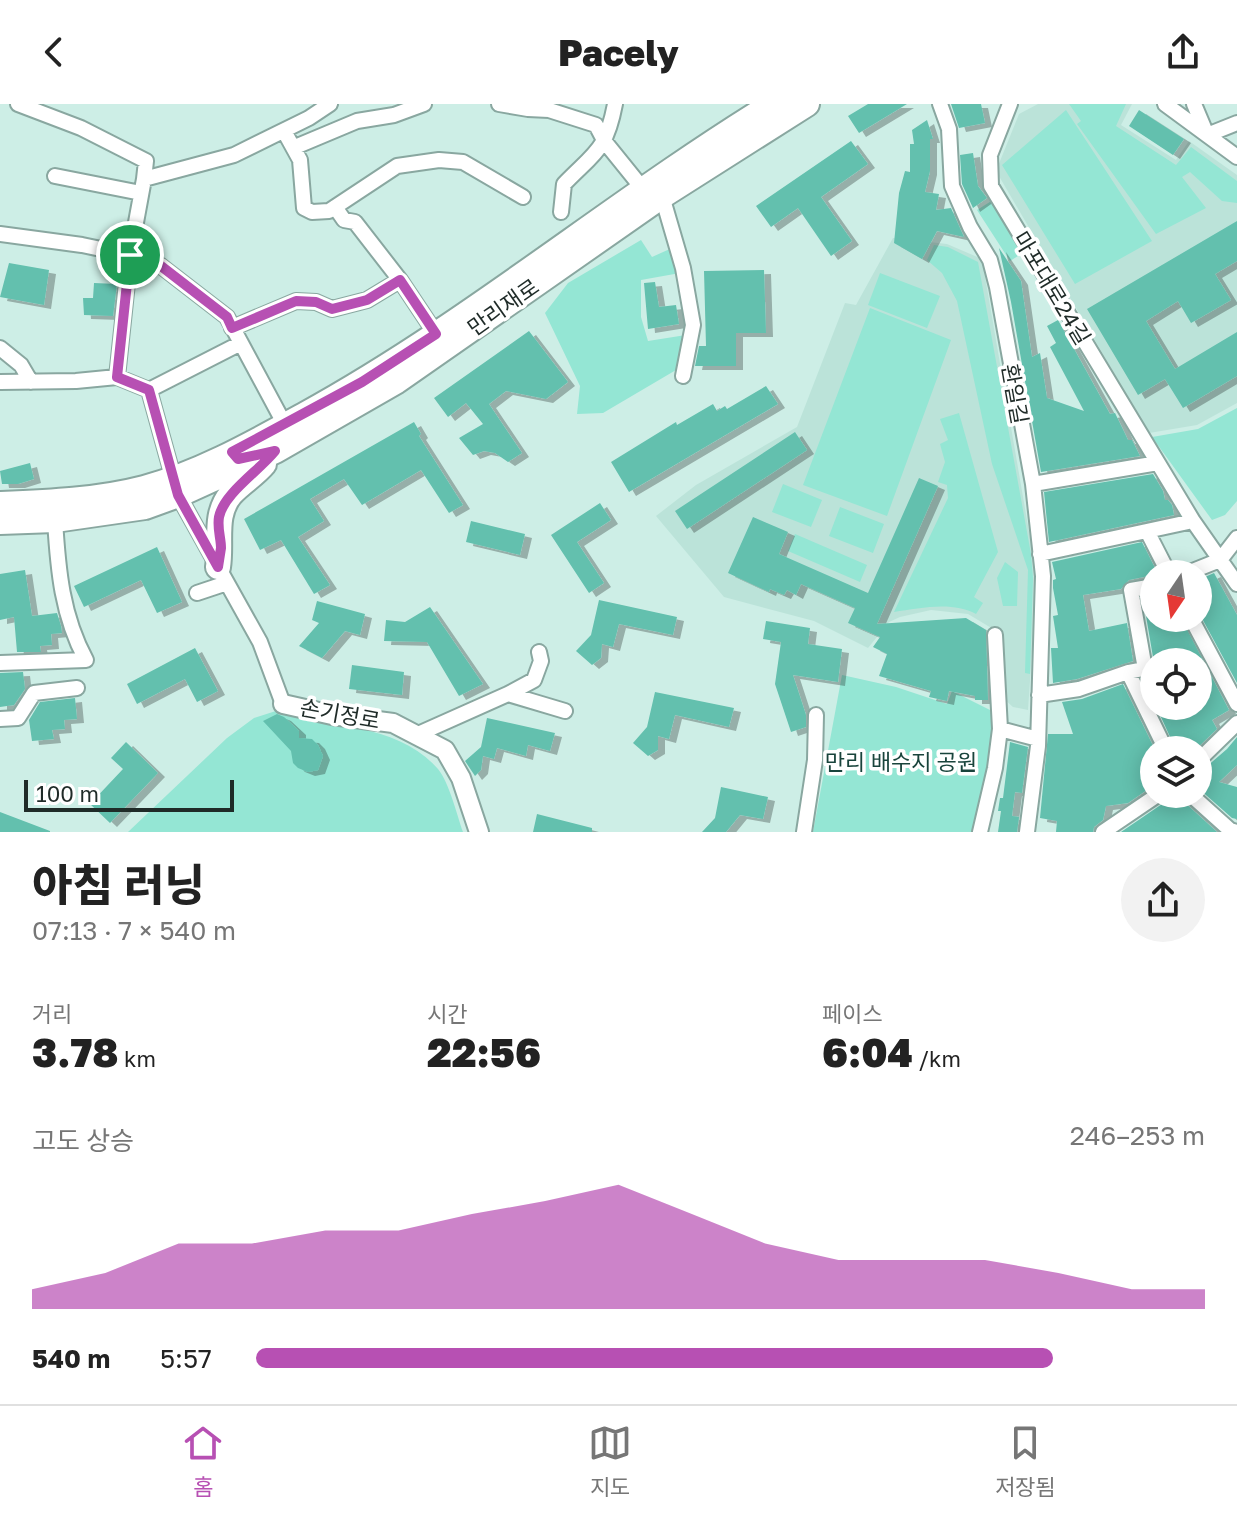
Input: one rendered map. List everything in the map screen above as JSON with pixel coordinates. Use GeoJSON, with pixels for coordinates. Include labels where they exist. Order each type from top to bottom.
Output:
{"type":"FeatureCollection","features":[{"type":"Feature","properties":{"kind":"main road","name":"만리재로"},"geometry":{"type":"LineString","coordinates":[[0,504],[175,487],[275,451],[397,381],[773,104]]}},
{"type":"Feature","properties":{"kind":"main road","name":"만리재로"},"geometry":{"type":"LineString","coordinates":[[0,522],[55,520],[145,507],[232,452],[362,382],[653,192],[802,105]]}},
{"type":"Feature","properties":{"kind":"main road"},"geometry":{"type":"LineString","coordinates":[[232,452],[238,459],[275,451]]}},
{"type":"Feature","properties":{"kind":"main road"},"geometry":{"type":"LineString","coordinates":[[222,575],[219,518],[223,506],[231,494],[275,451]]}},
{"type":"Feature","properties":{"kind":"street"},"geometry":{"type":"LineString","coordinates":[[18,104],[81,128],[146,161],[130,255],[117,377]]}},
{"type":"Feature","properties":{"kind":"street"},"geometry":{"type":"LineString","coordinates":[[55,176],[142,186],[234,155],[330,104]]}},
{"type":"Feature","properties":{"kind":"street"},"geometry":{"type":"LineString","coordinates":[[295,147],[357,121],[394,115],[424,104]]}},
{"type":"Feature","properties":{"kind":"street"},"geometry":{"type":"LineString","coordinates":[[499,104],[549,110],[596,125],[605,142],[653,192],[683,268],[693,325],[683,376]]}},
{"type":"Feature","properties":{"kind":"street"},"geometry":{"type":"LineString","coordinates":[[561,212],[564,184],[595,156],[605,142],[615,104]]}},
{"type":"Feature","properties":{"kind":"street","name":"환일길"},"geometry":{"type":"LineString","coordinates":[[940,104],[949,129],[952,186],[970,227],[990,260],[997,287],[1033,484],[1043,576],[1038,739],[1027,832]]}},
{"type":"Feature","properties":{"kind":"street","name":"마포대로24길"},"geometry":{"type":"LineString","coordinates":[[1010,104],[990,155],[991,186],[1193,521],[1237,584]]}},
{"type":"Feature","properties":{"kind":"street"},"geometry":{"type":"LineString","coordinates":[[1165,104],[1237,157]]}},
{"type":"Feature","properties":{"kind":"street"},"geometry":{"type":"LineString","coordinates":[[1194,104],[1207,135]]}},
{"type":"Feature","properties":{"kind":"street"},"geometry":{"type":"LineString","coordinates":[[1207,135],[1237,123]]}},
{"type":"Feature","properties":{"kind":"street"},"geometry":{"type":"LineString","coordinates":[[284,131],[300,160],[304,208],[312,212],[329,211],[397,166],[439,160],[463,162],[523,197]]}},
{"type":"Feature","properties":{"kind":"street"},"geometry":{"type":"LineString","coordinates":[[335,207],[344,220],[355,222],[400,280],[436,334]]}},
{"type":"Feature","properties":{"kind":"street"},"geometry":{"type":"LineString","coordinates":[[0,234],[82,245],[130,255],[161,266],[227,317],[285,425]]}},
{"type":"Feature","properties":{"kind":"street"},"geometry":{"type":"LineString","coordinates":[[232,328],[296,301],[316,302],[332,309],[367,300],[400,280]]}},
{"type":"Feature","properties":{"kind":"street"},"geometry":{"type":"LineString","coordinates":[[0,382],[117,377],[149,390],[241,343]]}},
{"type":"Feature","properties":{"kind":"street"},"geometry":{"type":"LineString","coordinates":[[0,348],[21,365],[31,382]]}},
{"type":"Feature","properties":{"kind":"street"},"geometry":{"type":"LineString","coordinates":[[149,390],[175,487],[260,642],[283,704]]}},
{"type":"Feature","properties":{"kind":"street"},"geometry":{"type":"LineString","coordinates":[[1033,484],[1158,463]]}},
{"type":"Feature","properties":{"kind":"street"},"geometry":{"type":"LineString","coordinates":[[0,663],[86,660],[74,637],[64,606],[55,520]]}},
{"type":"Feature","properties":{"kind":"street"},"geometry":{"type":"LineString","coordinates":[[1040,554],[1193,521]]}},
{"type":"Feature","properties":{"kind":"street"},"geometry":{"type":"LineString","coordinates":[[1147,531],[1162,560]]}},
{"type":"Feature","properties":{"kind":"street"},"geometry":{"type":"LineString","coordinates":[[1212,563],[1220,560],[1237,538]]}},
{"type":"Feature","properties":{"kind":"street"},"geometry":{"type":"LineString","coordinates":[[197,593],[222,575]]}},
{"type":"Feature","properties":{"kind":"street"},"geometry":{"type":"LineString","coordinates":[[1140,588],[1131,590],[1140,629]]}},
{"type":"Feature","properties":{"kind":"street"},"geometry":{"type":"LineString","coordinates":[[980,832],[995,768],[1000,729],[995,635]]}},
{"type":"Feature","properties":{"kind":"street"},"geometry":{"type":"LineString","coordinates":[[416,735],[534,680],[539,672],[539,652]]}},
{"type":"Feature","properties":{"kind":"street"},"geometry":{"type":"LineString","coordinates":[[1039,695],[1079,689],[1140,670]]}},
{"type":"Feature","properties":{"kind":"street"},"geometry":{"type":"LineString","coordinates":[[1212,670],[1237,704]]}},
{"type":"Feature","properties":{"kind":"street"},"geometry":{"type":"LineString","coordinates":[[1128,672],[1159,736]]}},
{"type":"Feature","properties":{"kind":"street"},"geometry":{"type":"LineString","coordinates":[[0,719],[18,718],[34,693],[77,688]]}},
{"type":"Feature","properties":{"kind":"street"},"geometry":{"type":"LineString","coordinates":[[508,694],[565,711]]}},
{"type":"Feature","properties":{"kind":"street","name":"손기정로"},"geometry":{"type":"LineString","coordinates":[[283,704],[332,715],[393,723],[445,750],[461,778],[479,832]]}},
{"type":"Feature","properties":{"kind":"street"},"geometry":{"type":"LineString","coordinates":[[804,832],[815,760],[816,715]]}},
{"type":"Feature","properties":{"kind":"street"},"geometry":{"type":"LineString","coordinates":[[1212,747],[1237,723]]}},
{"type":"Feature","properties":{"kind":"street"},"geometry":{"type":"LineString","coordinates":[[1000,729],[1038,739]]}},
{"type":"Feature","properties":{"kind":"street"},"geometry":{"type":"LineString","coordinates":[[1103,832],[1140,807]]}},
{"type":"Feature","properties":{"kind":"street"},"geometry":{"type":"LineString","coordinates":[[1206,808],[1230,830],[1237,832]]}},
{"type":"Feature","properties":{"kind":"shaded area"},"geometry":{"type":"Polygon","coordinates":[[[1038,104],[1132,104],[1121,125],[1176,160],[1189,141],[1237,175],[1237,403],[1197,425],[1149,433],[996,171],[1019,114],[1038,104]]]}},
{"type":"Feature","properties":{"kind":"shaded area"},"geometry":{"type":"Polygon","coordinates":[[[893,238],[947,244],[982,259],[1037,578],[1028,710],[1013,707],[1003,698],[998,632],[968,614],[931,610],[900,617],[889,622],[868,648],[814,621],[724,597],[656,516],[696,485],[797,427],[845,303],[856,305],[893,238]]]}},
{"type":"Feature","properties":{"kind":"green space"},"geometry":{"type":"Polygon","coordinates":[[[1069,104],[1126,104],[1116,126],[1176,165],[1191,147],[1237,181],[1237,203],[1222,201],[1190,172],[1182,177],[1206,208],[1156,234],[1077,124],[1081,121],[1069,104]]]}},
{"type":"Feature","properties":{"kind":"green space"},"geometry":{"type":"Polygon","coordinates":[[[1066,110],[1152,241],[1075,284],[1002,165],[1066,110]]]}},
{"type":"Feature","properties":{"kind":"green space"},"geometry":{"type":"Polygon","coordinates":[[[993,200],[1026,251],[1010,261],[977,210],[993,200]]]}},
{"type":"Feature","properties":{"kind":"green space"},"geometry":{"type":"Polygon","coordinates":[[[641,240],[652,257],[672,248],[680,273],[641,280],[641,317],[648,341],[686,335],[676,370],[603,413],[577,414],[580,386],[545,313],[568,283],[641,240]]]}},
{"type":"Feature","properties":{"kind":"green space"},"geometry":{"type":"Polygon","coordinates":[[[934,245],[948,247],[978,262],[1031,554],[1030,674],[1025,673],[1028,570],[992,464],[957,301],[942,273],[927,260],[934,245]]]}},
{"type":"Feature","properties":{"kind":"green space"},"geometry":{"type":"Polygon","coordinates":[[[880,273],[940,296],[927,328],[868,305],[880,273]]]}},
{"type":"Feature","properties":{"kind":"green space"},"geometry":{"type":"Polygon","coordinates":[[[870,308],[951,340],[887,516],[803,485],[870,308]]]}},
{"type":"Feature","properties":{"kind":"green space"},"geometry":{"type":"Polygon","coordinates":[[[1237,408],[1237,501],[1225,515],[1212,520],[1152,437],[1198,429],[1237,408]]]}},
{"type":"Feature","properties":{"kind":"green space"},"geometry":{"type":"Polygon","coordinates":[[[959,413],[998,552],[974,597],[983,603],[976,614],[947,607],[894,612],[948,498],[947,485],[938,482],[945,462],[940,444],[948,440],[940,419],[959,413]]]}},
{"type":"Feature","properties":{"kind":"green space"},"geometry":{"type":"Polygon","coordinates":[[[783,484],[822,500],[811,527],[772,512],[783,484]]]}},
{"type":"Feature","properties":{"kind":"green space"},"geometry":{"type":"Polygon","coordinates":[[[840,507],[884,524],[873,553],[829,536],[840,507]]]}},
{"type":"Feature","properties":{"kind":"green space"},"geometry":{"type":"Polygon","coordinates":[[[795,534],[867,565],[860,582],[788,551],[795,534]]]}},
{"type":"Feature","properties":{"kind":"green space"},"geometry":{"type":"Polygon","coordinates":[[[1005,562],[1018,572],[1017,606],[1003,606],[997,578],[1005,562]]]}},
{"type":"Feature","properties":{"kind":"green space","name":"만리 배수지 공원"},"geometry":{"type":"Polygon","coordinates":[[[842,675],[896,687],[947,704],[952,691],[994,712],[992,743],[973,832],[813,832],[842,675]]]}},
{"type":"Feature","properties":{"kind":"green space"},"geometry":{"type":"Polygon","coordinates":[[[279,710],[385,735],[422,754],[442,775],[463,832],[128,832],[227,738],[254,718],[279,710]]]}},
{"type":"Feature","properties":{"kind":"building"},"geometry":{"type":"Polygon","coordinates":[[[868,104],[907,104],[859,133],[848,116],[868,104]]]}},
{"type":"Feature","properties":{"kind":"building"},"geometry":{"type":"Polygon","coordinates":[[[951,104],[981,104],[985,123],[959,128],[951,104]]]}},
{"type":"Feature","properties":{"kind":"building"},"geometry":{"type":"Polygon","coordinates":[[[1139,110],[1184,139],[1173,155],[1129,126],[1139,110]]]}},
{"type":"Feature","properties":{"kind":"building"},"geometry":{"type":"Polygon","coordinates":[[[927,120],[933,139],[930,139],[930,171],[925,192],[939,194],[936,210],[951,208],[964,237],[937,231],[922,259],[894,243],[899,193],[905,171],[910,172],[910,144],[914,144],[912,130],[927,120]]]}},
{"type":"Feature","properties":{"kind":"building"},"geometry":{"type":"Polygon","coordinates":[[[851,141],[868,164],[821,197],[852,241],[831,256],[798,208],[771,227],[756,206],[851,141]]]}},
{"type":"Feature","properties":{"kind":"building"},"geometry":{"type":"Polygon","coordinates":[[[973,153],[978,186],[987,198],[973,208],[962,184],[960,155],[973,153]]]}},
{"type":"Feature","properties":{"kind":"building"},"geometry":{"type":"Polygon","coordinates":[[[1237,221],[1237,261],[1215,274],[1231,300],[1191,323],[1178,301],[1146,321],[1175,369],[1237,332],[1237,376],[1183,408],[1165,379],[1138,395],[1087,309],[1237,221]]]}},
{"type":"Feature","properties":{"kind":"building"},"geometry":{"type":"Polygon","coordinates":[[[999,248],[1021,281],[1032,357],[1040,353],[1047,398],[1084,411],[1050,347],[1056,343],[1047,326],[1058,320],[1110,414],[1115,413],[1140,456],[1041,472],[999,248]]]}},
{"type":"Feature","properties":{"kind":"building"},"geometry":{"type":"Polygon","coordinates":[[[9,263],[49,270],[44,305],[0,297],[9,263]]]}},
{"type":"Feature","properties":{"kind":"building"},"geometry":{"type":"Polygon","coordinates":[[[764,270],[766,333],[736,333],[736,366],[695,366],[699,346],[706,346],[704,271],[764,270]]]}},
{"type":"Feature","properties":{"kind":"building"},"geometry":{"type":"Polygon","coordinates":[[[655,282],[659,307],[676,305],[679,324],[648,329],[644,283],[655,282]]]}},
{"type":"Feature","properties":{"kind":"building"},"geometry":{"type":"Polygon","coordinates":[[[94,283],[117,284],[113,316],[84,315],[83,298],[93,298],[94,283]]]}},
{"type":"Feature","properties":{"kind":"building"},"geometry":{"type":"Polygon","coordinates":[[[529,331],[568,382],[546,399],[506,391],[489,404],[522,453],[508,462],[495,453],[484,451],[473,455],[459,438],[483,424],[466,403],[448,417],[434,398],[529,331]]]}},
{"type":"Feature","properties":{"kind":"building"},"geometry":{"type":"Polygon","coordinates":[[[766,386],[778,404],[629,492],[611,462],[676,422],[677,425],[713,404],[717,411],[725,406],[727,409],[766,386]]]}},
{"type":"Feature","properties":{"kind":"building"},"geometry":{"type":"Polygon","coordinates":[[[414,422],[421,434],[419,436],[463,505],[449,513],[421,470],[362,505],[344,479],[310,499],[324,521],[298,537],[330,585],[314,594],[281,540],[260,550],[244,519],[414,422]]]}},
{"type":"Feature","properties":{"kind":"building"},"geometry":{"type":"Polygon","coordinates":[[[795,432],[807,450],[687,529],[675,511],[795,432]]]}},
{"type":"Feature","properties":{"kind":"building"},"geometry":{"type":"Polygon","coordinates":[[[30,463],[34,479],[18,484],[2,484],[0,471],[30,463]]]}},
{"type":"Feature","properties":{"kind":"building"},"geometry":{"type":"Polygon","coordinates":[[[1153,474],[1165,500],[1172,505],[1174,515],[1049,542],[1044,492],[1153,474]]]}},
{"type":"Feature","properties":{"kind":"building"},"geometry":{"type":"Polygon","coordinates":[[[919,478],[938,486],[877,624],[966,618],[986,630],[988,700],[975,700],[975,696],[949,691],[947,701],[929,697],[931,691],[879,676],[887,654],[873,647],[880,637],[848,623],[855,608],[801,584],[796,595],[787,590],[784,595],[770,589],[769,592],[728,573],[753,517],[788,532],[779,554],[868,593],[919,478]]]}},
{"type":"Feature","properties":{"kind":"building"},"geometry":{"type":"Polygon","coordinates":[[[600,503],[611,520],[577,542],[604,583],[589,593],[551,535],[600,503]]]}},
{"type":"Feature","properties":{"kind":"building"},"geometry":{"type":"Polygon","coordinates":[[[471,521],[525,534],[520,555],[466,542],[471,521]]]}},
{"type":"Feature","properties":{"kind":"building"},"geometry":{"type":"Polygon","coordinates":[[[1142,542],[1151,560],[1140,560],[1140,578],[1129,580],[1121,589],[1083,595],[1089,631],[1127,623],[1133,661],[1077,679],[1053,683],[1051,648],[1058,648],[1053,616],[1058,615],[1052,562],[1142,542]]]}},
{"type":"Feature","properties":{"kind":"building"},"geometry":{"type":"Polygon","coordinates":[[[157,547],[182,602],[157,613],[141,580],[84,607],[74,586],[157,547]]]}},
{"type":"Feature","properties":{"kind":"building"},"geometry":{"type":"Polygon","coordinates":[[[25,570],[32,616],[57,613],[61,626],[62,633],[51,634],[52,645],[40,646],[41,652],[17,652],[14,617],[0,620],[0,574],[25,570]]]}},
{"type":"Feature","properties":{"kind":"building"},"geometry":{"type":"Polygon","coordinates":[[[1212,574],[1237,615],[1237,683],[1209,632],[1212,632],[1212,574]]]}},
{"type":"Feature","properties":{"kind":"building"},"geometry":{"type":"Polygon","coordinates":[[[599,600],[677,617],[673,635],[619,624],[613,647],[602,644],[601,658],[592,665],[576,651],[591,635],[599,600]]]}},
{"type":"Feature","properties":{"kind":"building"},"geometry":{"type":"Polygon","coordinates":[[[317,601],[365,614],[360,635],[345,631],[322,658],[299,646],[319,623],[312,620],[317,601]]]}},
{"type":"Feature","properties":{"kind":"building"},"geometry":{"type":"Polygon","coordinates":[[[430,607],[483,684],[459,696],[427,642],[384,641],[386,620],[405,622],[430,607]]]}},
{"type":"Feature","properties":{"kind":"building"},"geometry":{"type":"Polygon","coordinates":[[[766,621],[810,628],[808,644],[842,649],[838,682],[793,675],[806,715],[806,727],[791,732],[775,684],[781,642],[763,639],[766,621]]]}},
{"type":"Feature","properties":{"kind":"building"},"geometry":{"type":"Polygon","coordinates":[[[1149,632],[1188,632],[1197,648],[1151,648],[1149,632]]]}},
{"type":"Feature","properties":{"kind":"building"},"geometry":{"type":"Polygon","coordinates":[[[195,648],[218,691],[197,702],[185,679],[137,704],[127,684],[195,648]]]}},
{"type":"Feature","properties":{"kind":"building"},"geometry":{"type":"Polygon","coordinates":[[[352,665],[404,672],[402,695],[349,689],[352,665]]]}},
{"type":"Feature","properties":{"kind":"building"},"geometry":{"type":"Polygon","coordinates":[[[23,672],[25,689],[14,705],[0,707],[0,673],[23,672]]]}},
{"type":"Feature","properties":{"kind":"building"},"geometry":{"type":"Polygon","coordinates":[[[1212,677],[1229,710],[1212,720],[1212,677]]]}},
{"type":"Feature","properties":{"kind":"building"},"geometry":{"type":"Polygon","coordinates":[[[1123,684],[1148,736],[1140,736],[1140,795],[1128,803],[1106,806],[1103,820],[1094,827],[1093,832],[1056,832],[1057,821],[1040,818],[1048,734],[1073,734],[1062,702],[1082,699],[1123,684]]]}},
{"type":"Feature","properties":{"kind":"building"},"geometry":{"type":"Polygon","coordinates":[[[655,692],[734,708],[729,727],[675,715],[669,739],[658,736],[658,750],[648,756],[633,743],[647,727],[655,692]]]}},
{"type":"Feature","properties":{"kind":"building"},"geometry":{"type":"Polygon","coordinates":[[[75,698],[77,719],[64,720],[65,729],[52,730],[54,739],[32,741],[29,720],[40,702],[75,698]]]}},
{"type":"Feature","properties":{"kind":"building"},"geometry":{"type":"Polygon","coordinates":[[[277,714],[299,731],[299,738],[312,739],[318,745],[323,756],[318,770],[308,772],[293,763],[291,751],[263,721],[277,714]]]}},
{"type":"Feature","properties":{"kind":"building"},"geometry":{"type":"Polygon","coordinates":[[[487,718],[555,733],[550,751],[528,745],[526,756],[497,748],[494,759],[483,756],[481,770],[475,776],[465,761],[481,747],[487,718]]]}},
{"type":"Feature","properties":{"kind":"building"},"geometry":{"type":"Polygon","coordinates":[[[1162,720],[1212,720],[1217,729],[1210,736],[1170,736],[1162,720]]]}},
{"type":"Feature","properties":{"kind":"building"},"geometry":{"type":"Polygon","coordinates":[[[1237,737],[1237,765],[1219,782],[1237,787],[1237,819],[1212,800],[1212,762],[1237,737]]]}},
{"type":"Feature","properties":{"kind":"building"},"geometry":{"type":"Polygon","coordinates":[[[126,742],[158,773],[110,823],[90,804],[123,769],[111,758],[126,742]]]}},
{"type":"Feature","properties":{"kind":"building"},"geometry":{"type":"Polygon","coordinates":[[[1010,742],[1028,747],[1022,793],[1015,792],[1012,816],[1019,817],[1017,832],[998,832],[1001,811],[998,811],[1000,798],[1003,798],[1010,742]]]}},
{"type":"Feature","properties":{"kind":"building"},"geometry":{"type":"Polygon","coordinates":[[[721,787],[768,797],[763,819],[740,815],[726,832],[702,832],[715,818],[721,787]]]}},
{"type":"Feature","properties":{"kind":"building"},"geometry":{"type":"Polygon","coordinates":[[[1156,808],[1191,808],[1217,832],[1121,832],[1156,808]]]}},
{"type":"Feature","properties":{"kind":"building"},"geometry":{"type":"Polygon","coordinates":[[[0,812],[50,831],[50,832],[0,832],[0,812]]]}},
{"type":"Feature","properties":{"kind":"building"},"geometry":{"type":"Polygon","coordinates":[[[537,814],[592,828],[592,832],[533,832],[537,814]]]}},
{"type":"Feature","properties":{"kind":"route"},"geometry":{"type":"LineString","coordinates":[[130,255],[161,266],[227,317],[232,328],[296,301],[316,302],[332,309],[367,300],[400,280],[436,334],[362,382],[232,452],[238,459],[275,451],[231,494],[223,506],[219,518],[221,546],[218,567],[178,495],[149,390],[117,377],[130,255]]}}]}
